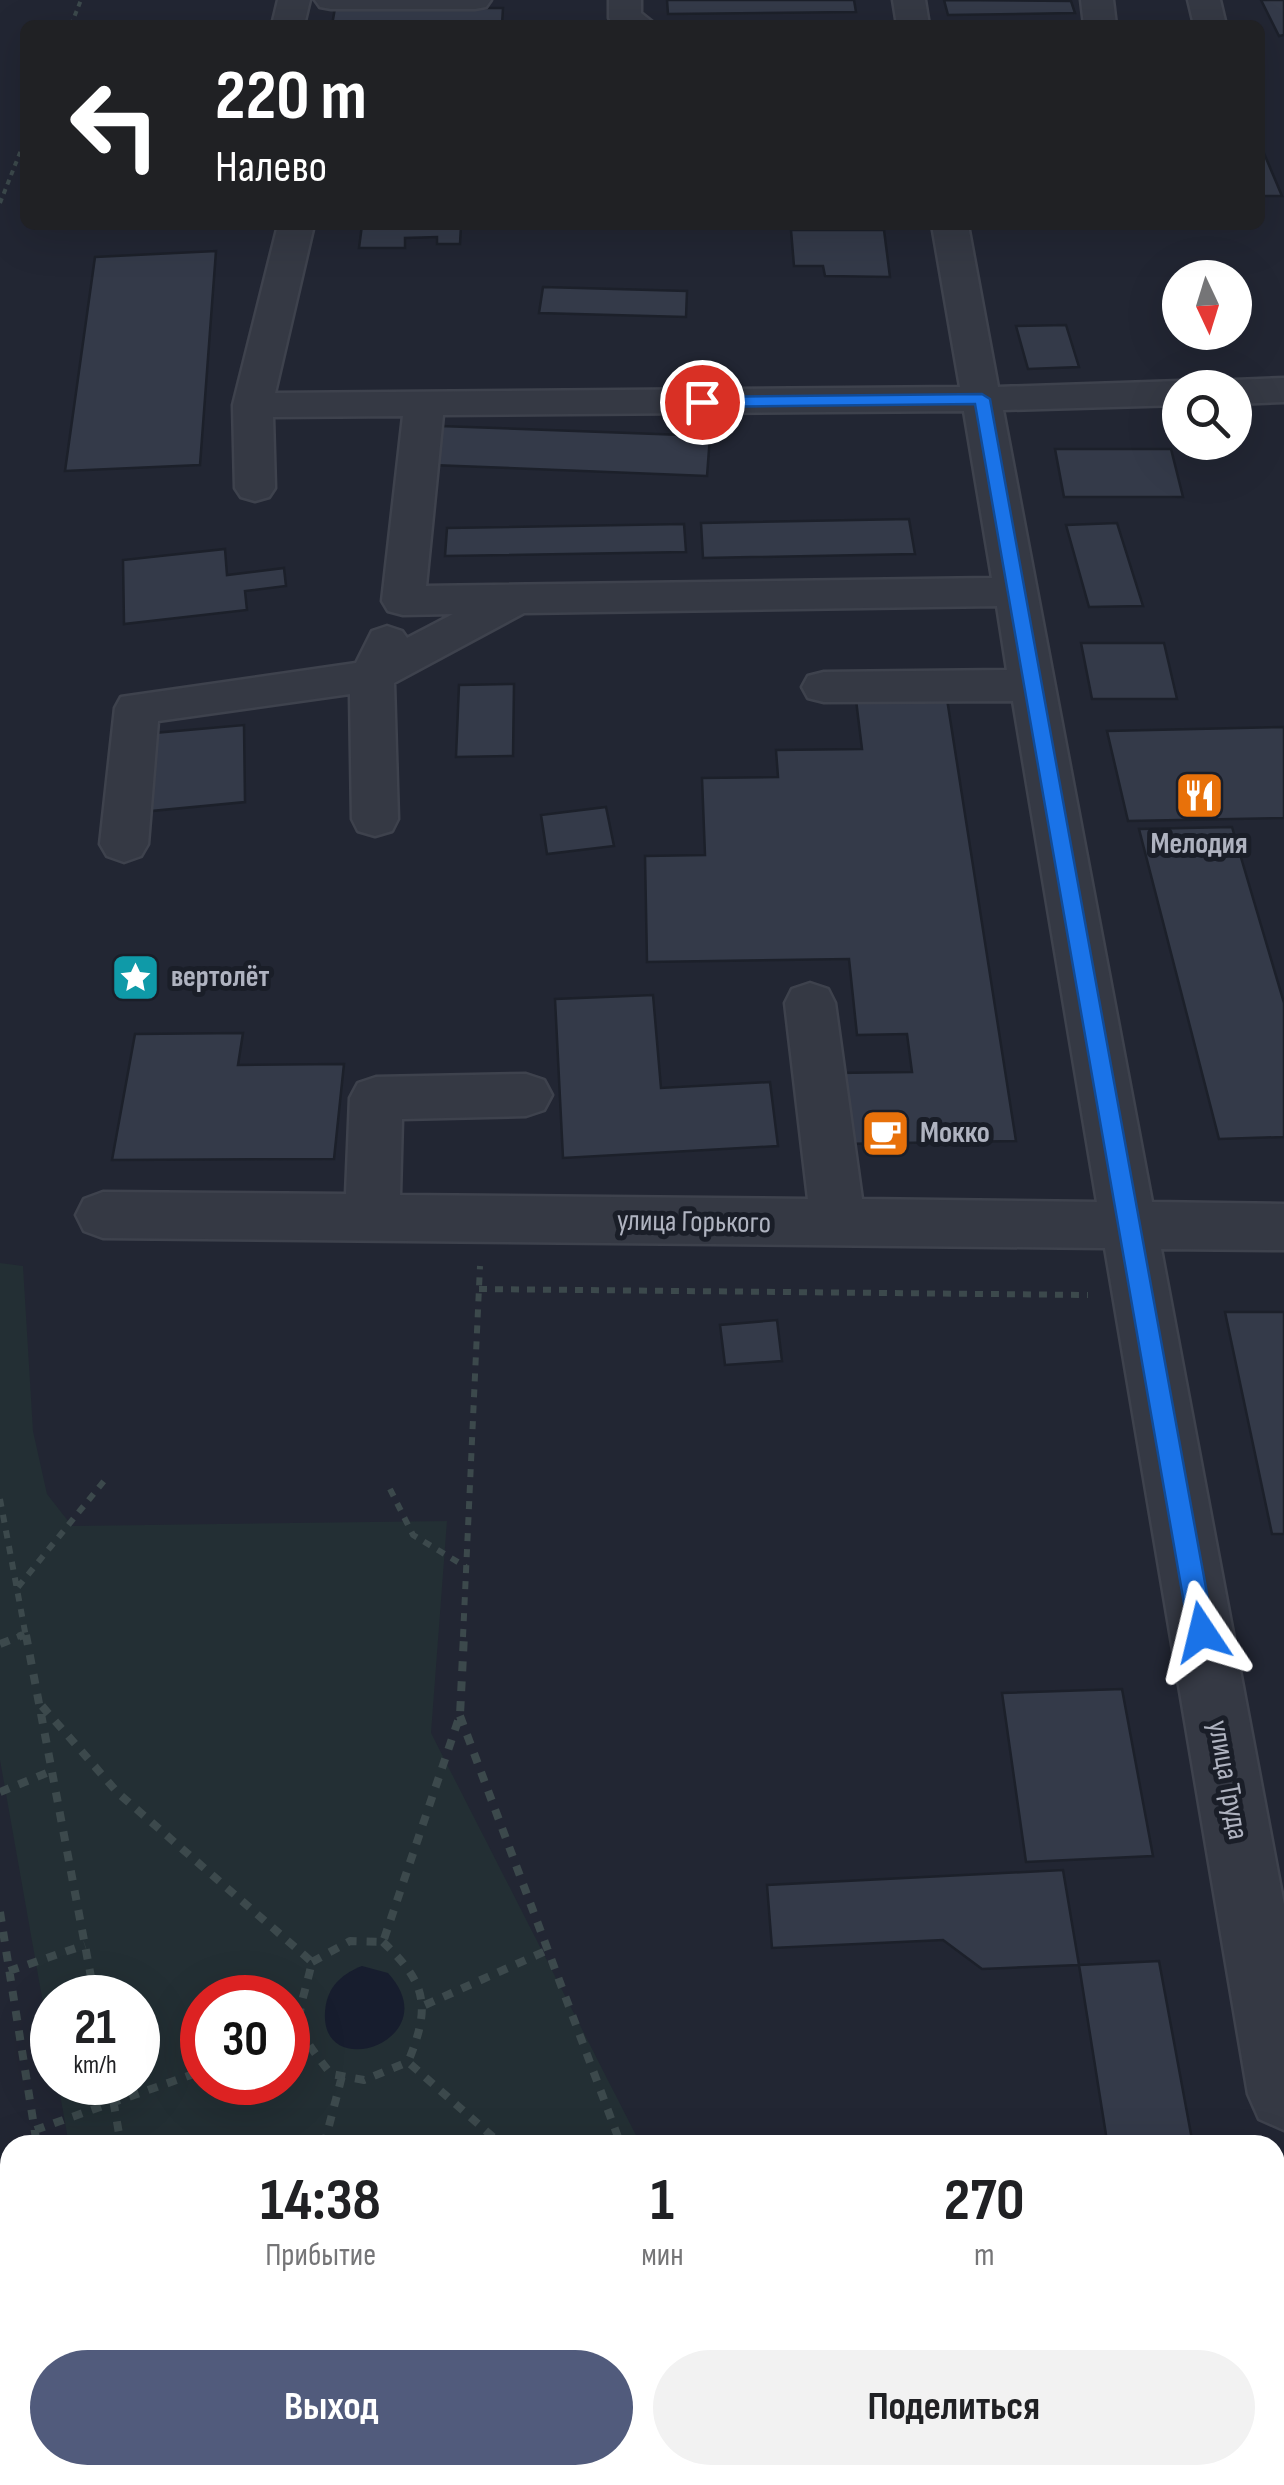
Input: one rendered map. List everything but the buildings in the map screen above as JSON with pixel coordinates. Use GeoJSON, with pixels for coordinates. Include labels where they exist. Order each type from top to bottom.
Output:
{"type":"FeatureCollection","features":[{"type":"Feature","properties":{"kind":"street"},"geometry":{"type":"LineString","coordinates":[[331,0],[476,0]]}},
{"type":"Feature","properties":{"kind":"street"},"geometry":{"type":"LineString","coordinates":[[255,488],[253,405],[295,230]]}},
{"type":"Feature","properties":{"kind":"street","name":"улица Труда"},"geometry":{"type":"LineString","coordinates":[[951,230],[1284,2094]]}},
{"type":"Feature","properties":{"kind":"street"},"geometry":{"type":"LineString","coordinates":[[1252,391],[1284,390]]}},
{"type":"Feature","properties":{"kind":"street"},"geometry":{"type":"LineString","coordinates":[[253,405],[982,399],[1162,394]]}},
{"type":"Feature","properties":{"kind":"street"},"geometry":{"type":"LineString","coordinates":[[375,819],[372,676],[404,601],[424,405]]}},
{"type":"Feature","properties":{"kind":"street"},"geometry":{"type":"LineString","coordinates":[[404,601],[1016,592]]}},
{"type":"Feature","properties":{"kind":"street"},"geometry":{"type":"LineString","coordinates":[[124,844],[137,708],[372,676],[516,599]]}},
{"type":"Feature","properties":{"kind":"street"},"geometry":{"type":"LineString","coordinates":[[824,687],[1032,685]]}},
{"type":"Feature","properties":{"kind":"street"},"geometry":{"type":"LineString","coordinates":[[810,1003],[838,1223]]}},
{"type":"Feature","properties":{"kind":"street"},"geometry":{"type":"LineString","coordinates":[[372,1218],[376,1098],[526,1095]]}},
{"type":"Feature","properties":{"kind":"street","name":"улица Горького"},"geometry":{"type":"LineString","coordinates":[[103,1214],[1284,1227]]}},
{"type":"Feature","properties":{"kind":"path"},"geometry":{"type":"LineString","coordinates":[[0,203],[20,153]]}},
{"type":"Feature","properties":{"kind":"path"},"geometry":{"type":"LineString","coordinates":[[383,1942],[460,1715],[482,1219]]}},
{"type":"Feature","properties":{"kind":"path"},"geometry":{"type":"LineString","coordinates":[[479,1289],[1141,1296]]}},
{"type":"Feature","properties":{"kind":"path"},"geometry":{"type":"LineString","coordinates":[[18,1586],[104,1481]]}},
{"type":"Feature","properties":{"kind":"path"},"geometry":{"type":"LineString","coordinates":[[390,1488],[413,1535],[467,1567]]}},
{"type":"Feature","properties":{"kind":"path"},"geometry":{"type":"LineString","coordinates":[[0,1499],[91,1975]]}},
{"type":"Feature","properties":{"kind":"path"},"geometry":{"type":"LineString","coordinates":[[0,1644],[28,1634]]}},
{"type":"Feature","properties":{"kind":"path"},"geometry":{"type":"LineString","coordinates":[[42,1706],[118,1794],[312,1962]]}},
{"type":"Feature","properties":{"kind":"path"},"geometry":{"type":"LineString","coordinates":[[460,1715],[617,2135]]}},
{"type":"Feature","properties":{"kind":"path"},"geometry":{"type":"LineString","coordinates":[[0,1792],[54,1770]]}},
{"type":"Feature","properties":{"kind":"path"},"geometry":{"type":"LineString","coordinates":[[0,1912],[36,2135]]}},
{"type":"Feature","properties":{"kind":"path"},"geometry":{"type":"LineString","coordinates":[[310,2046],[331,2074],[364,2080],[408,2062],[422,2033],[425,2006],[421,1980],[383,1942],[350,1941],[312,1962]]}},
{"type":"Feature","properties":{"kind":"path"},"geometry":{"type":"LineString","coordinates":[[9,1971],[85,1945]]}},
{"type":"Feature","properties":{"kind":"path"},"geometry":{"type":"LineString","coordinates":[[425,2006],[548,1950]]}},
{"type":"Feature","properties":{"kind":"path"},"geometry":{"type":"LineString","coordinates":[[310,1979],[312,1962]]}},
{"type":"Feature","properties":{"kind":"path"},"geometry":{"type":"LineString","coordinates":[[408,2062],[491,2135]]}},
{"type":"Feature","properties":{"kind":"path"},"geometry":{"type":"LineString","coordinates":[[327,2135],[342,2076]]}},
{"type":"Feature","properties":{"kind":"path"},"geometry":{"type":"LineString","coordinates":[[35,2130],[106,2105]]}},
{"type":"Feature","properties":{"kind":"path"},"geometry":{"type":"LineString","coordinates":[[114,2105],[119,2135]]}},
{"type":"Feature","properties":{"kind":"shaded area"},"geometry":{"type":"Polygon","coordinates":[[[0,1263],[23,1266],[33,1431],[47,1494],[72,1526],[447,1521],[431,1733],[636,2135],[67,2135],[62,2105],[160,2105],[160,1975],[38,1975],[0,1760],[0,1263]]]}},
{"type":"Feature","properties":{"kind":"water"},"geometry":{"type":"Polygon","coordinates":[[[362,1966],[388,1973],[403,1998],[403,2019],[392,2035],[375,2046],[356,2049],[338,2044],[327,2030],[326,2004],[339,1980],[362,1966]]]}},
{"type":"Feature","properties":{"kind":"place","name":"Мелодия"},"geometry":{"type":"Point","coordinates":[1199,795]}},
{"type":"Feature","properties":{"kind":"place","name":"вертолёт"},"geometry":{"type":"Point","coordinates":[136,977]}},
{"type":"Feature","properties":{"kind":"place","name":"Мокко"},"geometry":{"type":"Point","coordinates":[885,1133]}},
{"type":"Feature","properties":{"kind":"route"},"geometry":{"type":"LineString","coordinates":[[702,402],[982,399],[1202,1632]]}}]}
